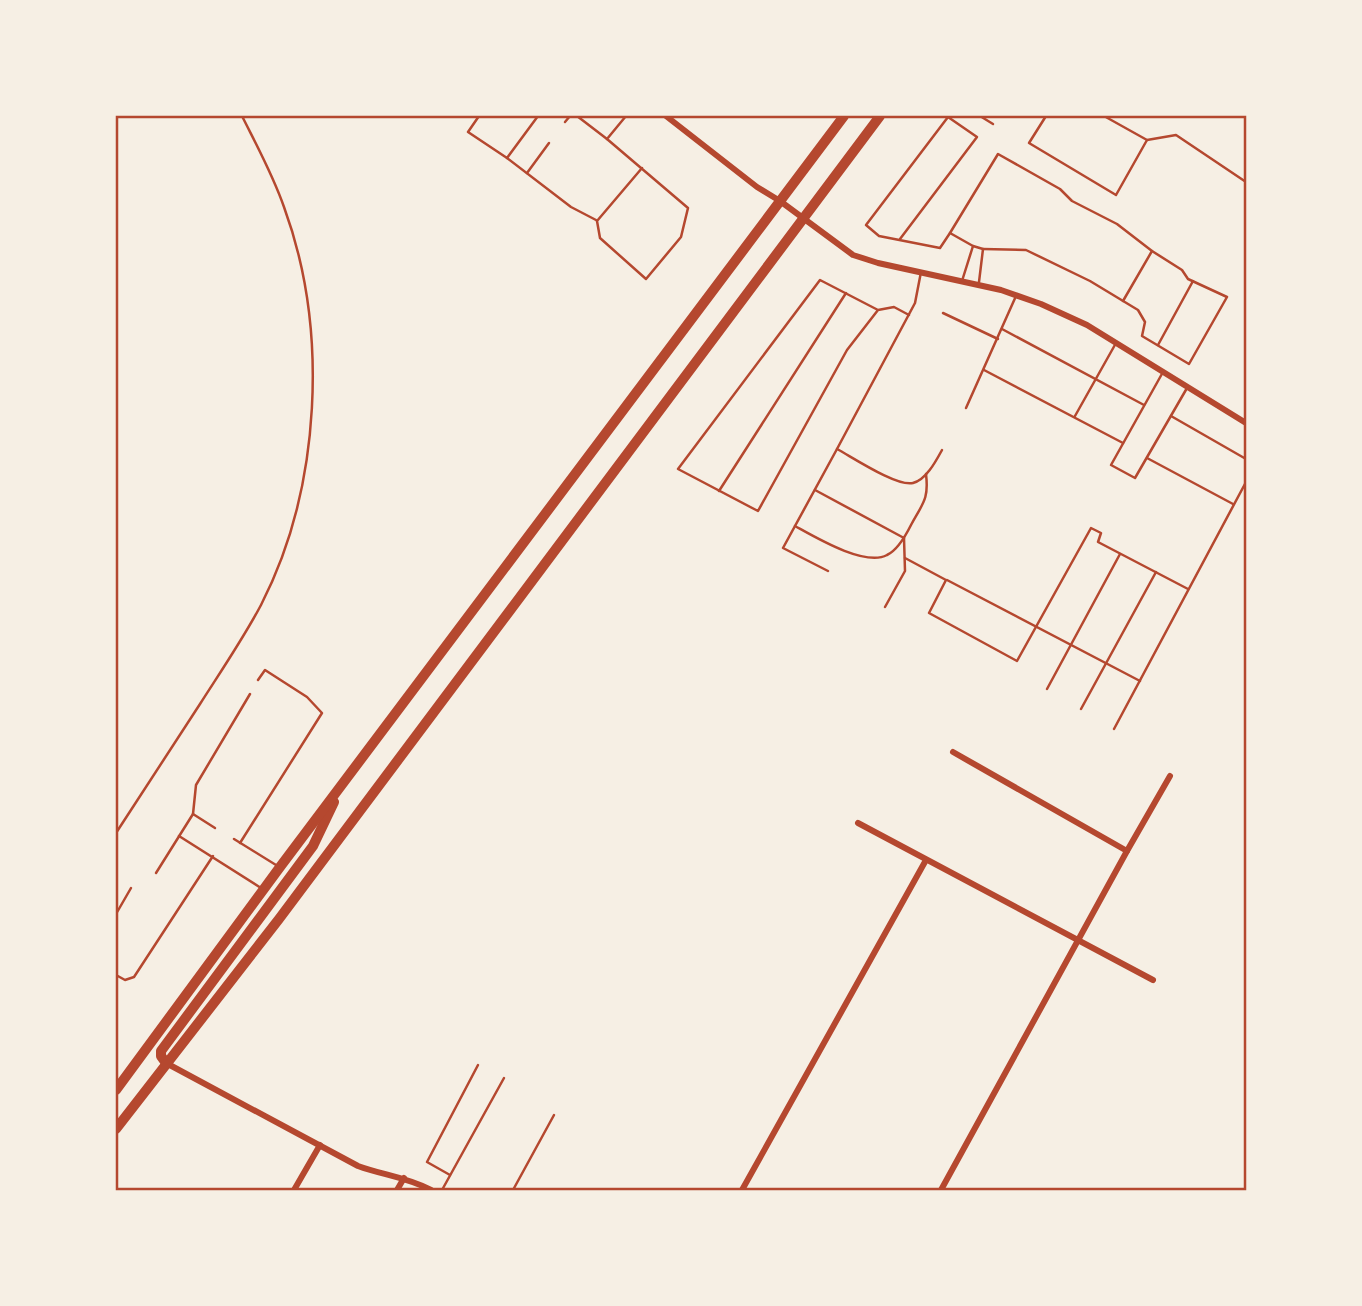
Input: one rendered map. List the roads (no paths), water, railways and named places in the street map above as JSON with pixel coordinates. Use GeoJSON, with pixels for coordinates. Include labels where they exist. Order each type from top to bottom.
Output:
{"type":"FeatureCollection","features":[{"type":"Feature","properties":{"kind":"main road"},"geometry":{"type":"LineString","coordinates":[[116,1090],[280,867],[844,116]]}},
{"type":"Feature","properties":{"kind":"main road"},"geometry":{"type":"LineString","coordinates":[[116,1129],[279,919],[880,116]]}},
{"type":"Feature","properties":{"kind":"main road"},"geometry":{"type":"LineString","coordinates":[[166,1063],[161,1051],[313,846],[340,788]]}},
{"type":"Feature","properties":{"kind":"street"},"geometry":{"type":"LineString","coordinates":[[666,116],[757,187],[853,255],[1016,296],[1087,326],[1247,423]]}},
{"type":"Feature","properties":{"kind":"street"},"geometry":{"type":"LineString","coordinates":[[953,752],[1127,851]]}},
{"type":"Feature","properties":{"kind":"street"},"geometry":{"type":"LineString","coordinates":[[941,1191],[1170,776]]}},
{"type":"Feature","properties":{"kind":"street"},"geometry":{"type":"LineString","coordinates":[[858,823],[1153,980]]}},
{"type":"Feature","properties":{"kind":"street"},"geometry":{"type":"LineString","coordinates":[[742,1191],[926,860]]}},
{"type":"Feature","properties":{"kind":"street"},"geometry":{"type":"LineString","coordinates":[[166,1063],[375,1172],[404,1178],[430,1191]]}},
{"type":"Feature","properties":{"kind":"street"},"geometry":{"type":"LineString","coordinates":[[294,1191],[320,1145]]}},
{"type":"Feature","properties":{"kind":"street"},"geometry":{"type":"LineString","coordinates":[[397,1191],[404,1178]]}},
{"type":"Feature","properties":{"kind":"lane"},"geometry":{"type":"LineString","coordinates":[[116,833],[232,654],[261,604],[279,564],[306,471],[312,422],[314,367],[309,314],[285,208],[242,116]]}},
{"type":"Feature","properties":{"kind":"lane"},"geometry":{"type":"LineString","coordinates":[[479,116],[468,132],[571,207],[597,221]]}},
{"type":"Feature","properties":{"kind":"lane"},"geometry":{"type":"LineString","coordinates":[[507,158],[538,116]]}},
{"type":"Feature","properties":{"kind":"lane"},"geometry":{"type":"LineString","coordinates":[[565,122],[570,116]]}},
{"type":"Feature","properties":{"kind":"lane"},"geometry":{"type":"LineString","coordinates":[[577,116],[688,208],[681,237],[646,279],[600,238],[597,221]]}},
{"type":"Feature","properties":{"kind":"lane"},"geometry":{"type":"LineString","coordinates":[[607,139],[626,116]]}},
{"type":"Feature","properties":{"kind":"lane"},"geometry":{"type":"LineString","coordinates":[[980,116],[993,124]]}},
{"type":"Feature","properties":{"kind":"lane"},"geometry":{"type":"LineString","coordinates":[[1046,116],[1029,143],[1116,195],[1147,140]]}},
{"type":"Feature","properties":{"kind":"lane"},"geometry":{"type":"LineString","coordinates":[[1104,116],[1147,140],[1176,135],[1247,183]]}},
{"type":"Feature","properties":{"kind":"lane"},"geometry":{"type":"LineString","coordinates":[[900,239],[977,137],[948,117],[866,225],[878,236],[940,248],[998,154],[1060,189],[1072,201],[1117,224],[1182,270],[1188,279],[1227,298],[1189,364],[1142,336],[1145,322],[1138,310],[1090,281],[1026,250],[973,247],[950,233]]}},
{"type":"Feature","properties":{"kind":"lane"},"geometry":{"type":"LineString","coordinates":[[527,173],[549,143]]}},
{"type":"Feature","properties":{"kind":"lane"},"geometry":{"type":"LineString","coordinates":[[597,221],[642,169]]}},
{"type":"Feature","properties":{"kind":"lane"},"geometry":{"type":"LineString","coordinates":[[962,281],[973,247]]}},
{"type":"Feature","properties":{"kind":"lane"},"geometry":{"type":"LineString","coordinates":[[978,285],[984,249]]}},
{"type":"Feature","properties":{"kind":"lane"},"geometry":{"type":"LineString","coordinates":[[1123,301],[1152,251]]}},
{"type":"Feature","properties":{"kind":"lane"},"geometry":{"type":"LineString","coordinates":[[828,571],[783,548],[915,303],[921,272]]}},
{"type":"Feature","properties":{"kind":"lane"},"geometry":{"type":"LineString","coordinates":[[878,310],[847,350],[758,512],[678,469],[820,280],[878,310],[894,307],[909,315]]}},
{"type":"Feature","properties":{"kind":"lane"},"geometry":{"type":"LineString","coordinates":[[1158,345],[1193,281]]}},
{"type":"Feature","properties":{"kind":"lane"},"geometry":{"type":"LineString","coordinates":[[719,491],[846,293]]}},
{"type":"Feature","properties":{"kind":"lane"},"geometry":{"type":"LineString","coordinates":[[966,408],[1016,296]]}},
{"type":"Feature","properties":{"kind":"lane"},"geometry":{"type":"LineString","coordinates":[[943,313],[998,339]]}},
{"type":"Feature","properties":{"kind":"lane"},"geometry":{"type":"LineString","coordinates":[[1002,330],[1144,405]]}},
{"type":"Feature","properties":{"kind":"lane"},"geometry":{"type":"LineString","coordinates":[[1075,416],[1116,343]]}},
{"type":"Feature","properties":{"kind":"lane"},"geometry":{"type":"LineString","coordinates":[[984,370],[1123,443]]}},
{"type":"Feature","properties":{"kind":"lane"},"geometry":{"type":"LineString","coordinates":[[1163,372],[1111,465],[1135,478],[1188,387]]}},
{"type":"Feature","properties":{"kind":"lane"},"geometry":{"type":"LineString","coordinates":[[1171,416],[1247,459]]}},
{"type":"Feature","properties":{"kind":"lane"},"geometry":{"type":"LineString","coordinates":[[837,449],[902,483],[915,483],[926,474],[942,450]]}},
{"type":"Feature","properties":{"kind":"lane"},"geometry":{"type":"LineString","coordinates":[[1147,458],[1234,505]]}},
{"type":"Feature","properties":{"kind":"lane"},"geometry":{"type":"LineString","coordinates":[[795,526],[835,547],[872,557],[887,555],[904,538],[928,494],[926,474]]}},
{"type":"Feature","properties":{"kind":"lane"},"geometry":{"type":"LineString","coordinates":[[1114,729],[1247,482]]}},
{"type":"Feature","properties":{"kind":"lane"},"geometry":{"type":"LineString","coordinates":[[814,490],[904,538]]}},
{"type":"Feature","properties":{"kind":"lane"},"geometry":{"type":"LineString","coordinates":[[946,580],[929,613],[1017,661],[1091,528],[1101,533],[1098,542],[1188,589]]}},
{"type":"Feature","properties":{"kind":"lane"},"geometry":{"type":"LineString","coordinates":[[885,607],[905,571],[904,538]]}},
{"type":"Feature","properties":{"kind":"lane"},"geometry":{"type":"LineString","coordinates":[[1047,689],[1120,554]]}},
{"type":"Feature","properties":{"kind":"lane"},"geometry":{"type":"LineString","coordinates":[[905,558],[1140,681]]}},
{"type":"Feature","properties":{"kind":"lane"},"geometry":{"type":"LineString","coordinates":[[1081,709],[1156,572]]}},
{"type":"Feature","properties":{"kind":"lane"},"geometry":{"type":"LineString","coordinates":[[240,842],[322,713],[307,697],[265,670],[258,680]]}},
{"type":"Feature","properties":{"kind":"lane"},"geometry":{"type":"LineString","coordinates":[[156,873],[193,814],[195,785],[250,694]]}},
{"type":"Feature","properties":{"kind":"lane"},"geometry":{"type":"LineString","coordinates":[[193,814],[215,828]]}},
{"type":"Feature","properties":{"kind":"lane"},"geometry":{"type":"LineString","coordinates":[[180,836],[264,890]]}},
{"type":"Feature","properties":{"kind":"lane"},"geometry":{"type":"LineString","coordinates":[[234,839],[280,867]]}},
{"type":"Feature","properties":{"kind":"lane"},"geometry":{"type":"LineString","coordinates":[[116,975],[125,980],[134,977],[212,856]]}},
{"type":"Feature","properties":{"kind":"lane"},"geometry":{"type":"LineString","coordinates":[[116,914],[131,888]]}},
{"type":"Feature","properties":{"kind":"lane"},"geometry":{"type":"LineString","coordinates":[[450,1175],[427,1162],[478,1065]]}},
{"type":"Feature","properties":{"kind":"lane"},"geometry":{"type":"LineString","coordinates":[[442,1191],[504,1078]]}},
{"type":"Feature","properties":{"kind":"lane"},"geometry":{"type":"LineString","coordinates":[[513,1191],[554,1115]]}}]}
